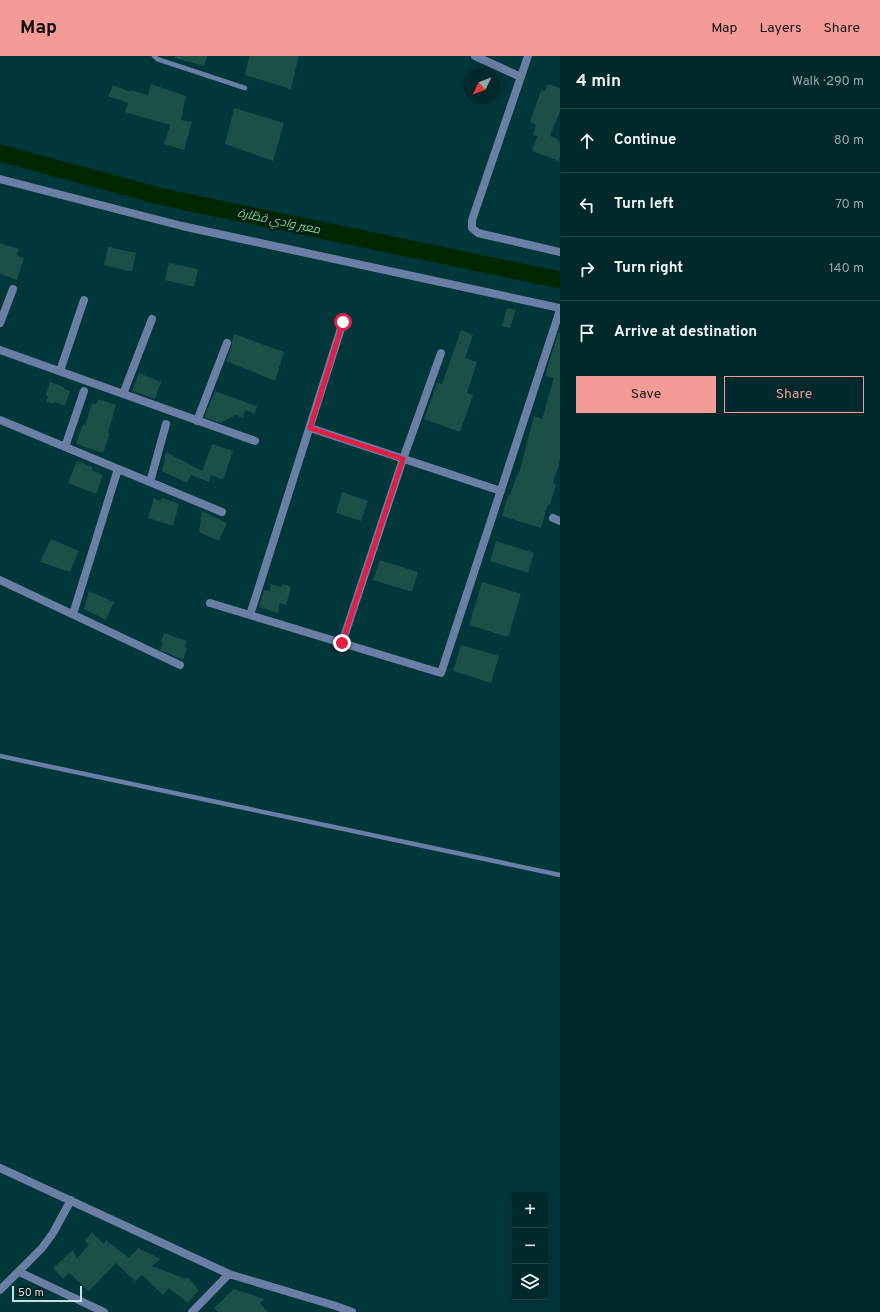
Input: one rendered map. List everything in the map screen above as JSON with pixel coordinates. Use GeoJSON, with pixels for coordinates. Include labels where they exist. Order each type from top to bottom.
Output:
{"type":"FeatureCollection","features":[{"type":"Feature","properties":{"kind":"street"},"geometry":{"type":"LineString","coordinates":[[475,56],[521,77]]}},
{"type":"Feature","properties":{"kind":"street"},"geometry":{"type":"LineString","coordinates":[[528,56],[472,220],[472,228],[478,233],[560,252]]}},
{"type":"Feature","properties":{"kind":"street"},"geometry":{"type":"LineString","coordinates":[[0,179],[182,226],[560,309],[442,673],[210,604]]}},
{"type":"Feature","properties":{"kind":"street"},"geometry":{"type":"LineString","coordinates":[[0,323],[13,289]]}},
{"type":"Feature","properties":{"kind":"street"},"geometry":{"type":"LineString","coordinates":[[60,372],[84,300]]}},
{"type":"Feature","properties":{"kind":"street"},"geometry":{"type":"LineString","coordinates":[[123,394],[152,319]]}},
{"type":"Feature","properties":{"kind":"street"},"geometry":{"type":"LineString","coordinates":[[250,615],[343,322]]}},
{"type":"Feature","properties":{"kind":"street"},"geometry":{"type":"LineString","coordinates":[[198,421],[226,344]]}},
{"type":"Feature","properties":{"kind":"street"},"geometry":{"type":"LineString","coordinates":[[0,350],[255,442]]}},
{"type":"Feature","properties":{"kind":"street"},"geometry":{"type":"LineString","coordinates":[[342,643],[403,459],[441,353]]}},
{"type":"Feature","properties":{"kind":"street"},"geometry":{"type":"LineString","coordinates":[[65,447],[84,392]]}},
{"type":"Feature","properties":{"kind":"street"},"geometry":{"type":"LineString","coordinates":[[0,420],[222,512]]}},
{"type":"Feature","properties":{"kind":"street"},"geometry":{"type":"LineString","coordinates":[[150,482],[166,424]]}},
{"type":"Feature","properties":{"kind":"street"},"geometry":{"type":"LineString","coordinates":[[310,428],[501,491]]}},
{"type":"Feature","properties":{"kind":"street"},"geometry":{"type":"LineString","coordinates":[[72,614],[118,469]]}},
{"type":"Feature","properties":{"kind":"street"},"geometry":{"type":"LineString","coordinates":[[0,580],[180,665]]}},
{"type":"Feature","properties":{"kind":"street"},"geometry":{"type":"LineString","coordinates":[[0,1168],[229,1274],[352,1312]]}},
{"type":"Feature","properties":{"kind":"street"},"geometry":{"type":"LineString","coordinates":[[0,1290],[42,1248],[53,1233],[71,1200]]}},
{"type":"Feature","properties":{"kind":"street"},"geometry":{"type":"LineString","coordinates":[[19,1272],[104,1312]]}},
{"type":"Feature","properties":{"kind":"street"},"geometry":{"type":"LineString","coordinates":[[192,1312],[229,1274]]}},
{"type":"Feature","properties":{"kind":"lane"},"geometry":{"type":"LineString","coordinates":[[154,56],[157,59],[245,88]]}},
{"type":"Feature","properties":{"kind":"lane"},"geometry":{"type":"LineString","coordinates":[[0,756],[560,875]]}},
{"type":"Feature","properties":{"kind":"building"},"geometry":{"type":"Polygon","coordinates":[[[175,56],[207,56],[204,66],[175,58],[175,56]]]}},
{"type":"Feature","properties":{"kind":"building"},"geometry":{"type":"Polygon","coordinates":[[[249,56],[299,56],[291,89],[245,75],[249,56]]]}},
{"type":"Feature","properties":{"kind":"building"},"geometry":{"type":"Polygon","coordinates":[[[151,84],[186,96],[181,120],[192,122],[184,150],[164,144],[170,125],[125,112],[128,103],[108,96],[113,85],[131,92],[131,90],[148,95],[151,84]]]}},
{"type":"Feature","properties":{"kind":"building"},"geometry":{"type":"Polygon","coordinates":[[[548,84],[560,88],[560,111],[550,136],[558,139],[557,141],[560,142],[559,161],[532,151],[537,136],[533,135],[536,125],[530,122],[541,90],[545,91],[548,84]]]}},
{"type":"Feature","properties":{"kind":"building"},"geometry":{"type":"Polygon","coordinates":[[[234,108],[284,123],[273,161],[225,144],[234,108]]]}},
{"type":"Feature","properties":{"kind":"building"},"geometry":{"type":"Polygon","coordinates":[[[0,243],[19,249],[17,255],[24,258],[17,280],[0,274],[0,243]]]}},
{"type":"Feature","properties":{"kind":"building"},"geometry":{"type":"Polygon","coordinates":[[[108,247],[136,253],[132,272],[104,265],[108,247]]]}},
{"type":"Feature","properties":{"kind":"building"},"geometry":{"type":"Polygon","coordinates":[[[169,263],[198,269],[194,287],[165,280],[169,263]]]}},
{"type":"Feature","properties":{"kind":"building"},"geometry":{"type":"Polygon","coordinates":[[[507,308],[516,310],[510,328],[502,326],[507,308]]]}},
{"type":"Feature","properties":{"kind":"building"},"geometry":{"type":"Polygon","coordinates":[[[461,330],[473,335],[465,358],[477,362],[467,393],[473,395],[460,432],[424,419],[437,383],[442,384],[461,330]]]}},
{"type":"Feature","properties":{"kind":"building"},"geometry":{"type":"Polygon","coordinates":[[[558,333],[560,333],[560,461],[553,483],[556,484],[541,528],[502,516],[508,495],[510,496],[518,472],[519,473],[534,416],[542,419],[554,378],[545,376],[558,333]]]}},
{"type":"Feature","properties":{"kind":"building"},"geometry":{"type":"Polygon","coordinates":[[[234,334],[284,352],[275,381],[226,361],[232,345],[234,334]]]}},
{"type":"Feature","properties":{"kind":"building"},"geometry":{"type":"Polygon","coordinates":[[[139,373],[161,382],[155,399],[132,391],[139,373]]]}},
{"type":"Feature","properties":{"kind":"building"},"geometry":{"type":"Polygon","coordinates":[[[50,382],[70,391],[65,406],[55,402],[53,404],[46,402],[48,396],[46,395],[50,382]]]}},
{"type":"Feature","properties":{"kind":"building"},"geometry":{"type":"Polygon","coordinates":[[[215,391],[257,406],[255,414],[245,410],[243,418],[235,415],[220,423],[204,417],[215,391]]]}},
{"type":"Feature","properties":{"kind":"building"},"geometry":{"type":"Polygon","coordinates":[[[98,399],[116,405],[108,433],[110,434],[103,453],[76,444],[83,424],[85,425],[92,403],[96,404],[98,399]]]}},
{"type":"Feature","properties":{"kind":"building"},"geometry":{"type":"Polygon","coordinates":[[[212,444],[233,451],[223,480],[211,475],[209,482],[191,475],[187,483],[162,471],[166,452],[202,471],[212,444]]]}},
{"type":"Feature","properties":{"kind":"building"},"geometry":{"type":"Polygon","coordinates":[[[77,461],[93,467],[92,470],[103,475],[96,494],[68,483],[77,461]]]}},
{"type":"Feature","properties":{"kind":"building"},"geometry":{"type":"Polygon","coordinates":[[[342,492],[368,501],[361,521],[336,513],[342,492]]]}},
{"type":"Feature","properties":{"kind":"building"},"geometry":{"type":"Polygon","coordinates":[[[154,498],[160,501],[162,498],[179,504],[173,526],[148,518],[154,498]]]}},
{"type":"Feature","properties":{"kind":"building"},"geometry":{"type":"Polygon","coordinates":[[[202,511],[227,523],[219,541],[199,532],[202,511]]]}},
{"type":"Feature","properties":{"kind":"building"},"geometry":{"type":"Polygon","coordinates":[[[51,539],[79,551],[70,572],[40,562],[51,539]]]}},
{"type":"Feature","properties":{"kind":"building"},"geometry":{"type":"Polygon","coordinates":[[[496,541],[534,553],[528,573],[490,561],[496,541]]]}},
{"type":"Feature","properties":{"kind":"building"},"geometry":{"type":"Polygon","coordinates":[[[380,560],[418,572],[412,592],[373,580],[380,560]]]}},
{"type":"Feature","properties":{"kind":"building"},"geometry":{"type":"Polygon","coordinates":[[[482,582],[521,594],[508,637],[469,625],[482,582]]]}},
{"type":"Feature","properties":{"kind":"building"},"geometry":{"type":"Polygon","coordinates":[[[271,584],[281,587],[283,584],[291,587],[286,605],[280,603],[278,613],[259,607],[264,590],[270,591],[271,584]]]}},
{"type":"Feature","properties":{"kind":"building"},"geometry":{"type":"Polygon","coordinates":[[[89,591],[114,602],[106,620],[84,609],[89,591]]]}},
{"type":"Feature","properties":{"kind":"building"},"geometry":{"type":"Polygon","coordinates":[[[164,633],[187,641],[185,647],[187,648],[183,660],[160,650],[163,643],[161,642],[164,633]]]}},
{"type":"Feature","properties":{"kind":"building"},"geometry":{"type":"Polygon","coordinates":[[[461,645],[499,656],[491,683],[453,671],[461,645]]]}},
{"type":"Feature","properties":{"kind":"building"},"geometry":{"type":"Polygon","coordinates":[[[92,1232],[104,1244],[106,1240],[129,1258],[138,1248],[161,1259],[152,1266],[186,1279],[188,1277],[199,1290],[188,1303],[169,1288],[163,1295],[142,1275],[135,1281],[116,1263],[89,1291],[69,1273],[63,1279],[53,1268],[73,1250],[77,1258],[89,1245],[85,1241],[92,1232]]]}},
{"type":"Feature","properties":{"kind":"building"},"geometry":{"type":"Polygon","coordinates":[[[234,1289],[265,1299],[260,1303],[268,1312],[218,1312],[214,1308],[234,1289]]]}},
{"type":"Feature","properties":{"kind":"waterway","name":"معبر وادي قطّارة"},"geometry":{"type":"LineString","coordinates":[[0,153],[163,197],[560,280]]}},
{"type":"Feature","properties":{"kind":"route"},"geometry":{"type":"LineString","coordinates":[[342,643],[403,459],[310,428],[343,322]]}}]}
